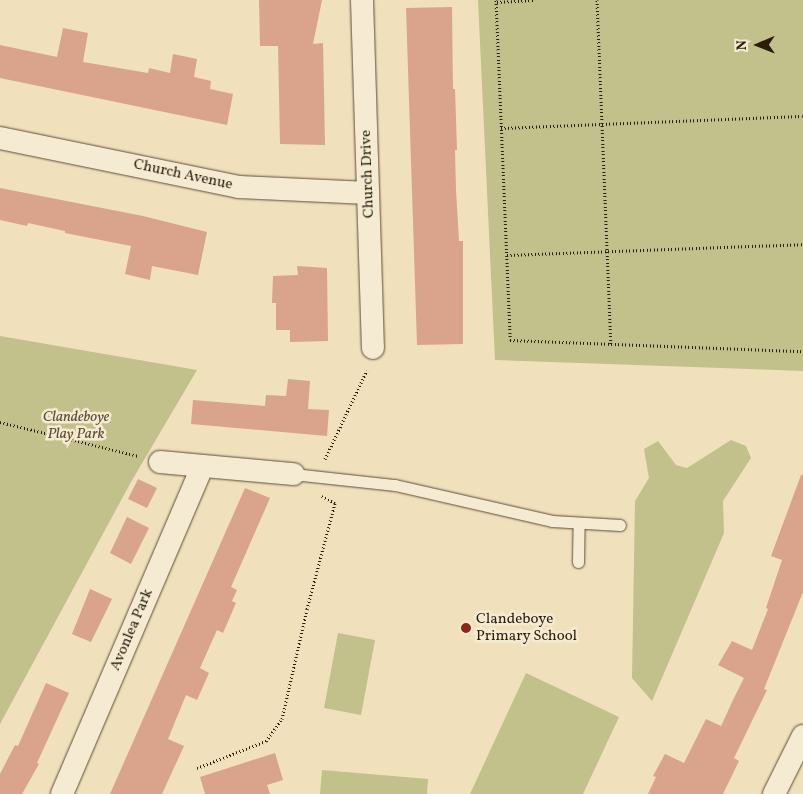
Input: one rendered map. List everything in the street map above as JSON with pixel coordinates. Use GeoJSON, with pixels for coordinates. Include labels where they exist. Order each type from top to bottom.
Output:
{"type":"FeatureCollection","features":[{"type":"Feature","properties":{"kind":"street","name":"Church Drive"},"geometry":{"type":"LineString","coordinates":[[362,0],[373,348]]}},
{"type":"Feature","properties":{"kind":"street","name":"Church Avenue"},"geometry":{"type":"LineString","coordinates":[[0,138],[239,187],[368,193]]}},
{"type":"Feature","properties":{"kind":"street"},"geometry":{"type":"LineString","coordinates":[[160,462],[293,474]]}},
{"type":"Feature","properties":{"kind":"street","name":"Avonlea Park"},"geometry":{"type":"LineString","coordinates":[[62,794],[202,467]]}},
{"type":"Feature","properties":{"kind":"street"},"geometry":{"type":"LineString","coordinates":[[774,794],[803,736]]}},
{"type":"Feature","properties":{"kind":"lane"},"geometry":{"type":"LineString","coordinates":[[293,474],[395,484],[552,521],[620,525]]}},
{"type":"Feature","properties":{"kind":"lane"},"geometry":{"type":"LineString","coordinates":[[578,562],[580,522]]}},
{"type":"Feature","properties":{"kind":"path"},"geometry":{"type":"LineString","coordinates":[[534,0],[496,1],[510,340],[803,351]]}},
{"type":"Feature","properties":{"kind":"path"},"geometry":{"type":"LineString","coordinates":[[597,0],[611,344]]}},
{"type":"Feature","properties":{"kind":"path"},"geometry":{"type":"LineString","coordinates":[[502,128],[803,116]]}},
{"type":"Feature","properties":{"kind":"path"},"geometry":{"type":"LineString","coordinates":[[506,255],[803,244]]}},
{"type":"Feature","properties":{"kind":"path"},"geometry":{"type":"LineString","coordinates":[[197,768],[266,741],[282,719],[307,608],[335,503],[302,487],[293,474],[312,457],[325,459],[372,362],[373,348]]}},
{"type":"Feature","properties":{"kind":"path"},"geometry":{"type":"LineString","coordinates":[[0,422],[160,462]]}},
{"type":"Feature","properties":{"kind":"green space"},"geometry":{"type":"Polygon","coordinates":[[[478,0],[803,0],[803,371],[495,360],[478,0]]]}},
{"type":"Feature","properties":{"kind":"green space","name":"Clandeboye Play Park"},"geometry":{"type":"Polygon","coordinates":[[[0,336],[197,370],[131,482],[0,724],[0,336]]]}},
{"type":"Feature","properties":{"kind":"green space"},"geometry":{"type":"Polygon","coordinates":[[[731,440],[746,446],[751,458],[723,501],[724,533],[652,701],[632,678],[635,501],[649,478],[644,449],[658,441],[676,465],[687,468],[731,440]]]}},
{"type":"Feature","properties":{"kind":"green space"},"geometry":{"type":"Polygon","coordinates":[[[338,633],[375,640],[361,715],[324,708],[338,633]]]}},
{"type":"Feature","properties":{"kind":"green space"},"geometry":{"type":"Polygon","coordinates":[[[526,673],[619,717],[583,794],[470,794],[526,673]]]}},
{"type":"Feature","properties":{"kind":"green space"},"geometry":{"type":"Polygon","coordinates":[[[322,770],[428,779],[427,794],[320,794],[322,770]]]}},
{"type":"Feature","properties":{"kind":"building"},"geometry":{"type":"Polygon","coordinates":[[[259,0],[322,0],[313,44],[323,43],[325,145],[280,144],[278,46],[260,46],[259,0]]]}},
{"type":"Feature","properties":{"kind":"building"},"geometry":{"type":"Polygon","coordinates":[[[452,7],[453,89],[455,89],[457,150],[455,150],[456,190],[459,241],[463,241],[463,344],[417,345],[406,8],[452,7]]]}},
{"type":"Feature","properties":{"kind":"building"},"geometry":{"type":"Polygon","coordinates":[[[63,28],[88,33],[83,62],[148,73],[149,68],[170,73],[173,54],[197,59],[194,77],[211,81],[210,89],[233,94],[227,125],[0,78],[0,45],[57,57],[63,28]]]}},
{"type":"Feature","properties":{"kind":"building"},"geometry":{"type":"Polygon","coordinates":[[[0,188],[143,216],[207,232],[198,275],[152,266],[150,280],[125,274],[131,246],[65,233],[65,231],[28,223],[27,226],[0,220],[0,188]]]}},
{"type":"Feature","properties":{"kind":"building"},"geometry":{"type":"Polygon","coordinates":[[[297,266],[327,268],[328,341],[290,342],[290,330],[276,330],[276,303],[272,303],[273,276],[298,275],[297,266]]]}},
{"type":"Feature","properties":{"kind":"building"},"geometry":{"type":"Polygon","coordinates":[[[288,379],[310,381],[308,409],[329,410],[327,436],[191,424],[193,400],[265,406],[266,395],[286,396],[288,379]]]}},
{"type":"Feature","properties":{"kind":"building"},"geometry":{"type":"Polygon","coordinates":[[[801,475],[803,475],[803,592],[764,689],[767,690],[734,758],[739,761],[723,794],[648,794],[656,777],[653,776],[665,754],[684,763],[706,719],[721,726],[744,678],[718,665],[732,641],[752,650],[768,609],[766,608],[782,560],[771,556],[801,475]]]}},
{"type":"Feature","properties":{"kind":"building"},"geometry":{"type":"Polygon","coordinates":[[[138,479],[157,488],[147,508],[128,499],[138,479]]]}},
{"type":"Feature","properties":{"kind":"building"},"geometry":{"type":"Polygon","coordinates":[[[245,488],[270,498],[231,587],[237,590],[232,601],[236,603],[223,633],[217,630],[200,668],[209,673],[197,700],[186,695],[168,739],[184,746],[162,794],[110,794],[245,488]]]}},
{"type":"Feature","properties":{"kind":"building"},"geometry":{"type":"Polygon","coordinates":[[[127,517],[149,528],[131,564],[110,553],[127,517]]]}},
{"type":"Feature","properties":{"kind":"building"},"geometry":{"type":"Polygon","coordinates":[[[90,589],[112,599],[91,642],[72,634],[90,589]]]}},
{"type":"Feature","properties":{"kind":"building"},"geometry":{"type":"Polygon","coordinates":[[[46,683],[69,693],[37,763],[39,764],[22,794],[0,794],[0,774],[15,745],[18,746],[46,683]]]}},
{"type":"Feature","properties":{"kind":"building"},"geometry":{"type":"Polygon","coordinates":[[[275,753],[283,780],[267,785],[270,794],[205,794],[200,777],[275,753]]]}},
{"type":"Feature","properties":{"kind":"place","name":"Clandeboye Primary School"},"geometry":{"type":"Point","coordinates":[466,628]}}]}
